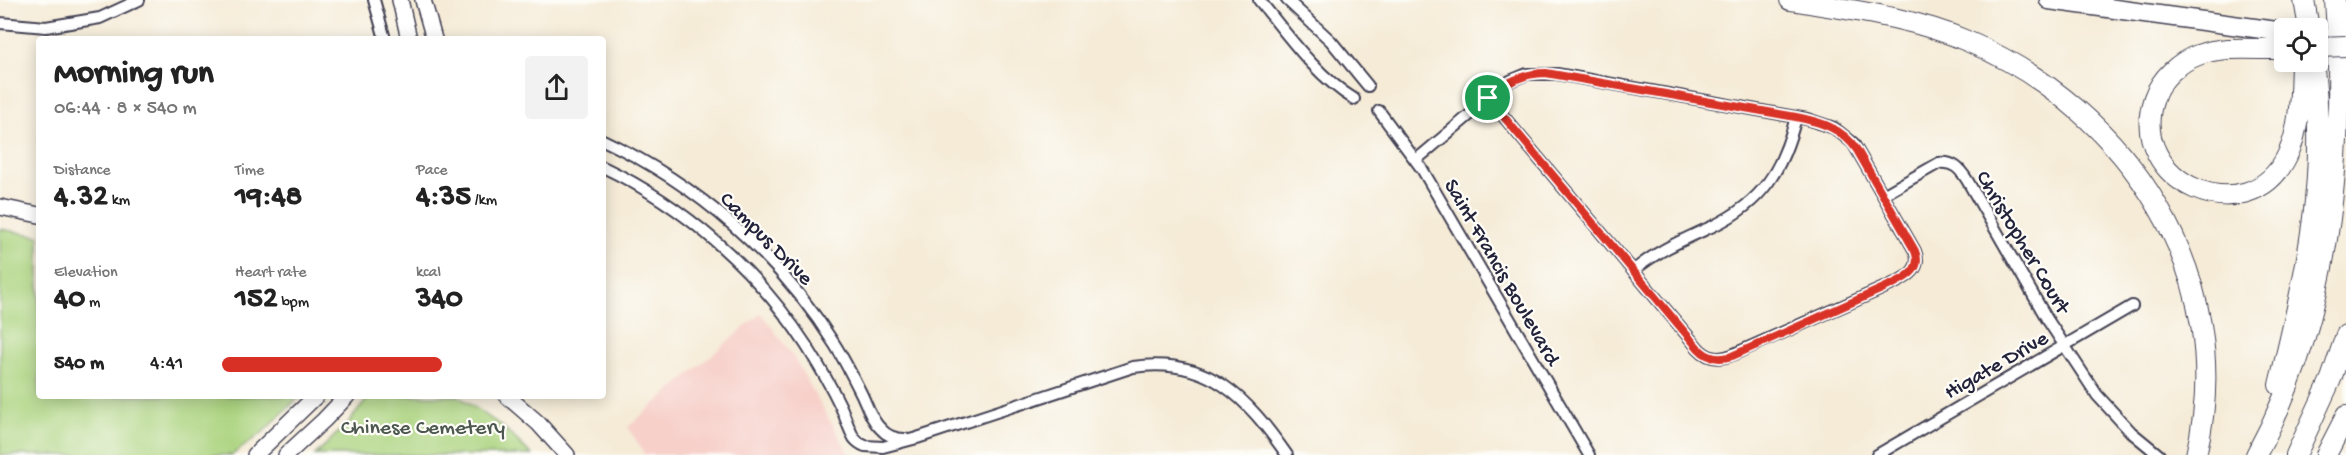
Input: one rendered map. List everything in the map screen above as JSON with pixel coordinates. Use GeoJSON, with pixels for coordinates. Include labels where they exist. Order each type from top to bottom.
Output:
{"type":"FeatureCollection","features":[{"type":"Feature","properties":{"kind":"highway"},"geometry":{"type":"LineString","coordinates":[[1790,0],[1903,20],[1967,41],[2002,57],[2037,79],[2073,107],[2105,138],[2133,170],[2159,208],[2176,241],[2193,285],[2202,321],[2206,357],[2206,404],[2198,447]]}},
{"type":"Feature","properties":{"kind":"highway"},"geometry":{"type":"LineString","coordinates":[[2300,18],[2301,0]]}},
{"type":"Feature","properties":{"kind":"highway"},"geometry":{"type":"LineString","coordinates":[[2301,0],[2306,18]]}},
{"type":"Feature","properties":{"kind":"highway"},"geometry":{"type":"LineString","coordinates":[[2256,455],[2293,379],[2313,324],[2328,267],[2338,210],[2344,152],[2344,93],[2335,0]]}},
{"type":"Feature","properties":{"kind":"highway"},"geometry":{"type":"LineString","coordinates":[[2328,47],[2346,46]]}},
{"type":"Feature","properties":{"kind":"highway"},"geometry":{"type":"LineString","coordinates":[[2274,49],[2226,50],[2197,55],[2175,68],[2158,87],[2150,113],[2153,143],[2167,170],[2183,184],[2211,195],[2233,195],[2255,188],[2274,175],[2287,156],[2295,134],[2301,72]]}},
{"type":"Feature","properties":{"kind":"highway"},"geometry":{"type":"LineString","coordinates":[[2268,432],[2302,289],[2314,225],[2319,139],[2314,72]]}},
{"type":"Feature","properties":{"kind":"highway"},"geometry":{"type":"LineString","coordinates":[[2296,455],[2331,379],[2346,335]]}},
{"type":"Feature","properties":{"kind":"highway"},"geometry":{"type":"LineString","coordinates":[[2326,455],[2346,416]]}},
{"type":"Feature","properties":{"kind":"main road"},"geometry":{"type":"LineString","coordinates":[[400,0],[408,36]]}},
{"type":"Feature","properties":{"kind":"main road"},"geometry":{"type":"LineString","coordinates":[[423,0],[433,36]]}},
{"type":"Feature","properties":{"kind":"main road"},"geometry":{"type":"LineString","coordinates":[[2049,0],[2274,31]]}},
{"type":"Feature","properties":{"kind":"main road"},"geometry":{"type":"LineString","coordinates":[[0,207],[36,214]]}},
{"type":"Feature","properties":{"kind":"main road"},"geometry":{"type":"LineString","coordinates":[[255,455],[313,399]]}},
{"type":"Feature","properties":{"kind":"main road"},"geometry":{"type":"LineString","coordinates":[[286,455],[314,431],[344,399]]}},
{"type":"Feature","properties":{"kind":"main road"},"geometry":{"type":"LineString","coordinates":[[510,399],[538,423],[567,455]]}},
{"type":"Feature","properties":{"kind":"street"},"geometry":{"type":"LineString","coordinates":[[0,23],[46,27],[100,18],[139,0]]}},
{"type":"Feature","properties":{"kind":"street"},"geometry":{"type":"LineString","coordinates":[[374,0],[384,36]]}},
{"type":"Feature","properties":{"kind":"street"},"geometry":{"type":"LineString","coordinates":[[1259,0],[1326,79],[1354,99]]}},
{"type":"Feature","properties":{"kind":"street"},"geometry":{"type":"LineString","coordinates":[[1287,0],[1331,41],[1368,86]]}},
{"type":"Feature","properties":{"kind":"street"},"geometry":{"type":"LineString","coordinates":[[1416,160],[1488,98],[1502,87],[1519,77],[1546,73],[1796,117],[1826,124],[1847,137],[1857,150],[1917,256],[1917,266],[1895,283],[1728,357],[1713,358],[1701,352],[1488,98]]}},
{"type":"Feature","properties":{"kind":"street","name":"Saint Francis Boulevard"},"geometry":{"type":"LineString","coordinates":[[1379,111],[1416,160],[1589,455]]}},
{"type":"Feature","properties":{"kind":"street"},"geometry":{"type":"LineString","coordinates":[[1633,271],[1661,250],[1724,221],[1752,202],[1779,168],[1796,117]]}},
{"type":"Feature","properties":{"kind":"street","name":"Campus Drive"},"geometry":{"type":"LineString","coordinates":[[606,142],[668,176],[745,235],[786,277],[807,304],[840,354],[872,418],[880,429],[898,439],[917,438]]}},
{"type":"Feature","properties":{"kind":"street","name":"Christopher Court"},"geometry":{"type":"LineString","coordinates":[[1883,195],[1939,163],[1946,162],[1955,166],[1967,180],[2047,319],[2105,405],[2131,432],[2159,455]]}},
{"type":"Feature","properties":{"kind":"street","name":"Campus Drive"},"geometry":{"type":"LineString","coordinates":[[606,169],[677,211],[715,241],[754,279],[811,352],[832,389],[853,436],[860,444],[876,448],[917,438],[1124,369],[1160,365],[1198,371],[1229,388],[1256,413],[1287,455]]}},
{"type":"Feature","properties":{"kind":"street","name":"Higate Drive"},"geometry":{"type":"LineString","coordinates":[[1876,455],[2132,306]]}},
{"type":"Feature","properties":{"kind":"shaded area"},"geometry":{"type":"Polygon","coordinates":[[[761,313],[794,358],[850,455],[645,455],[628,427],[761,313]]]}},
{"type":"Feature","properties":{"kind":"green space"},"geometry":{"type":"Polygon","coordinates":[[[0,229],[36,235],[36,399],[297,399],[262,433],[232,455],[0,455],[0,229]]]}},
{"type":"Feature","properties":{"kind":"green space","name":"Chinese Cemetery"},"geometry":{"type":"Polygon","coordinates":[[[368,399],[462,399],[503,427],[532,455],[315,455],[346,425],[368,399]]]}},
{"type":"Feature","properties":{"kind":"route"},"geometry":{"type":"LineString","coordinates":[[1546,73],[1826,124],[1841,132],[1853,143],[1915,251],[1917,266],[1895,283],[1732,356],[1718,359],[1709,357],[1698,348],[1488,98],[1519,77],[1546,73]]}}]}
